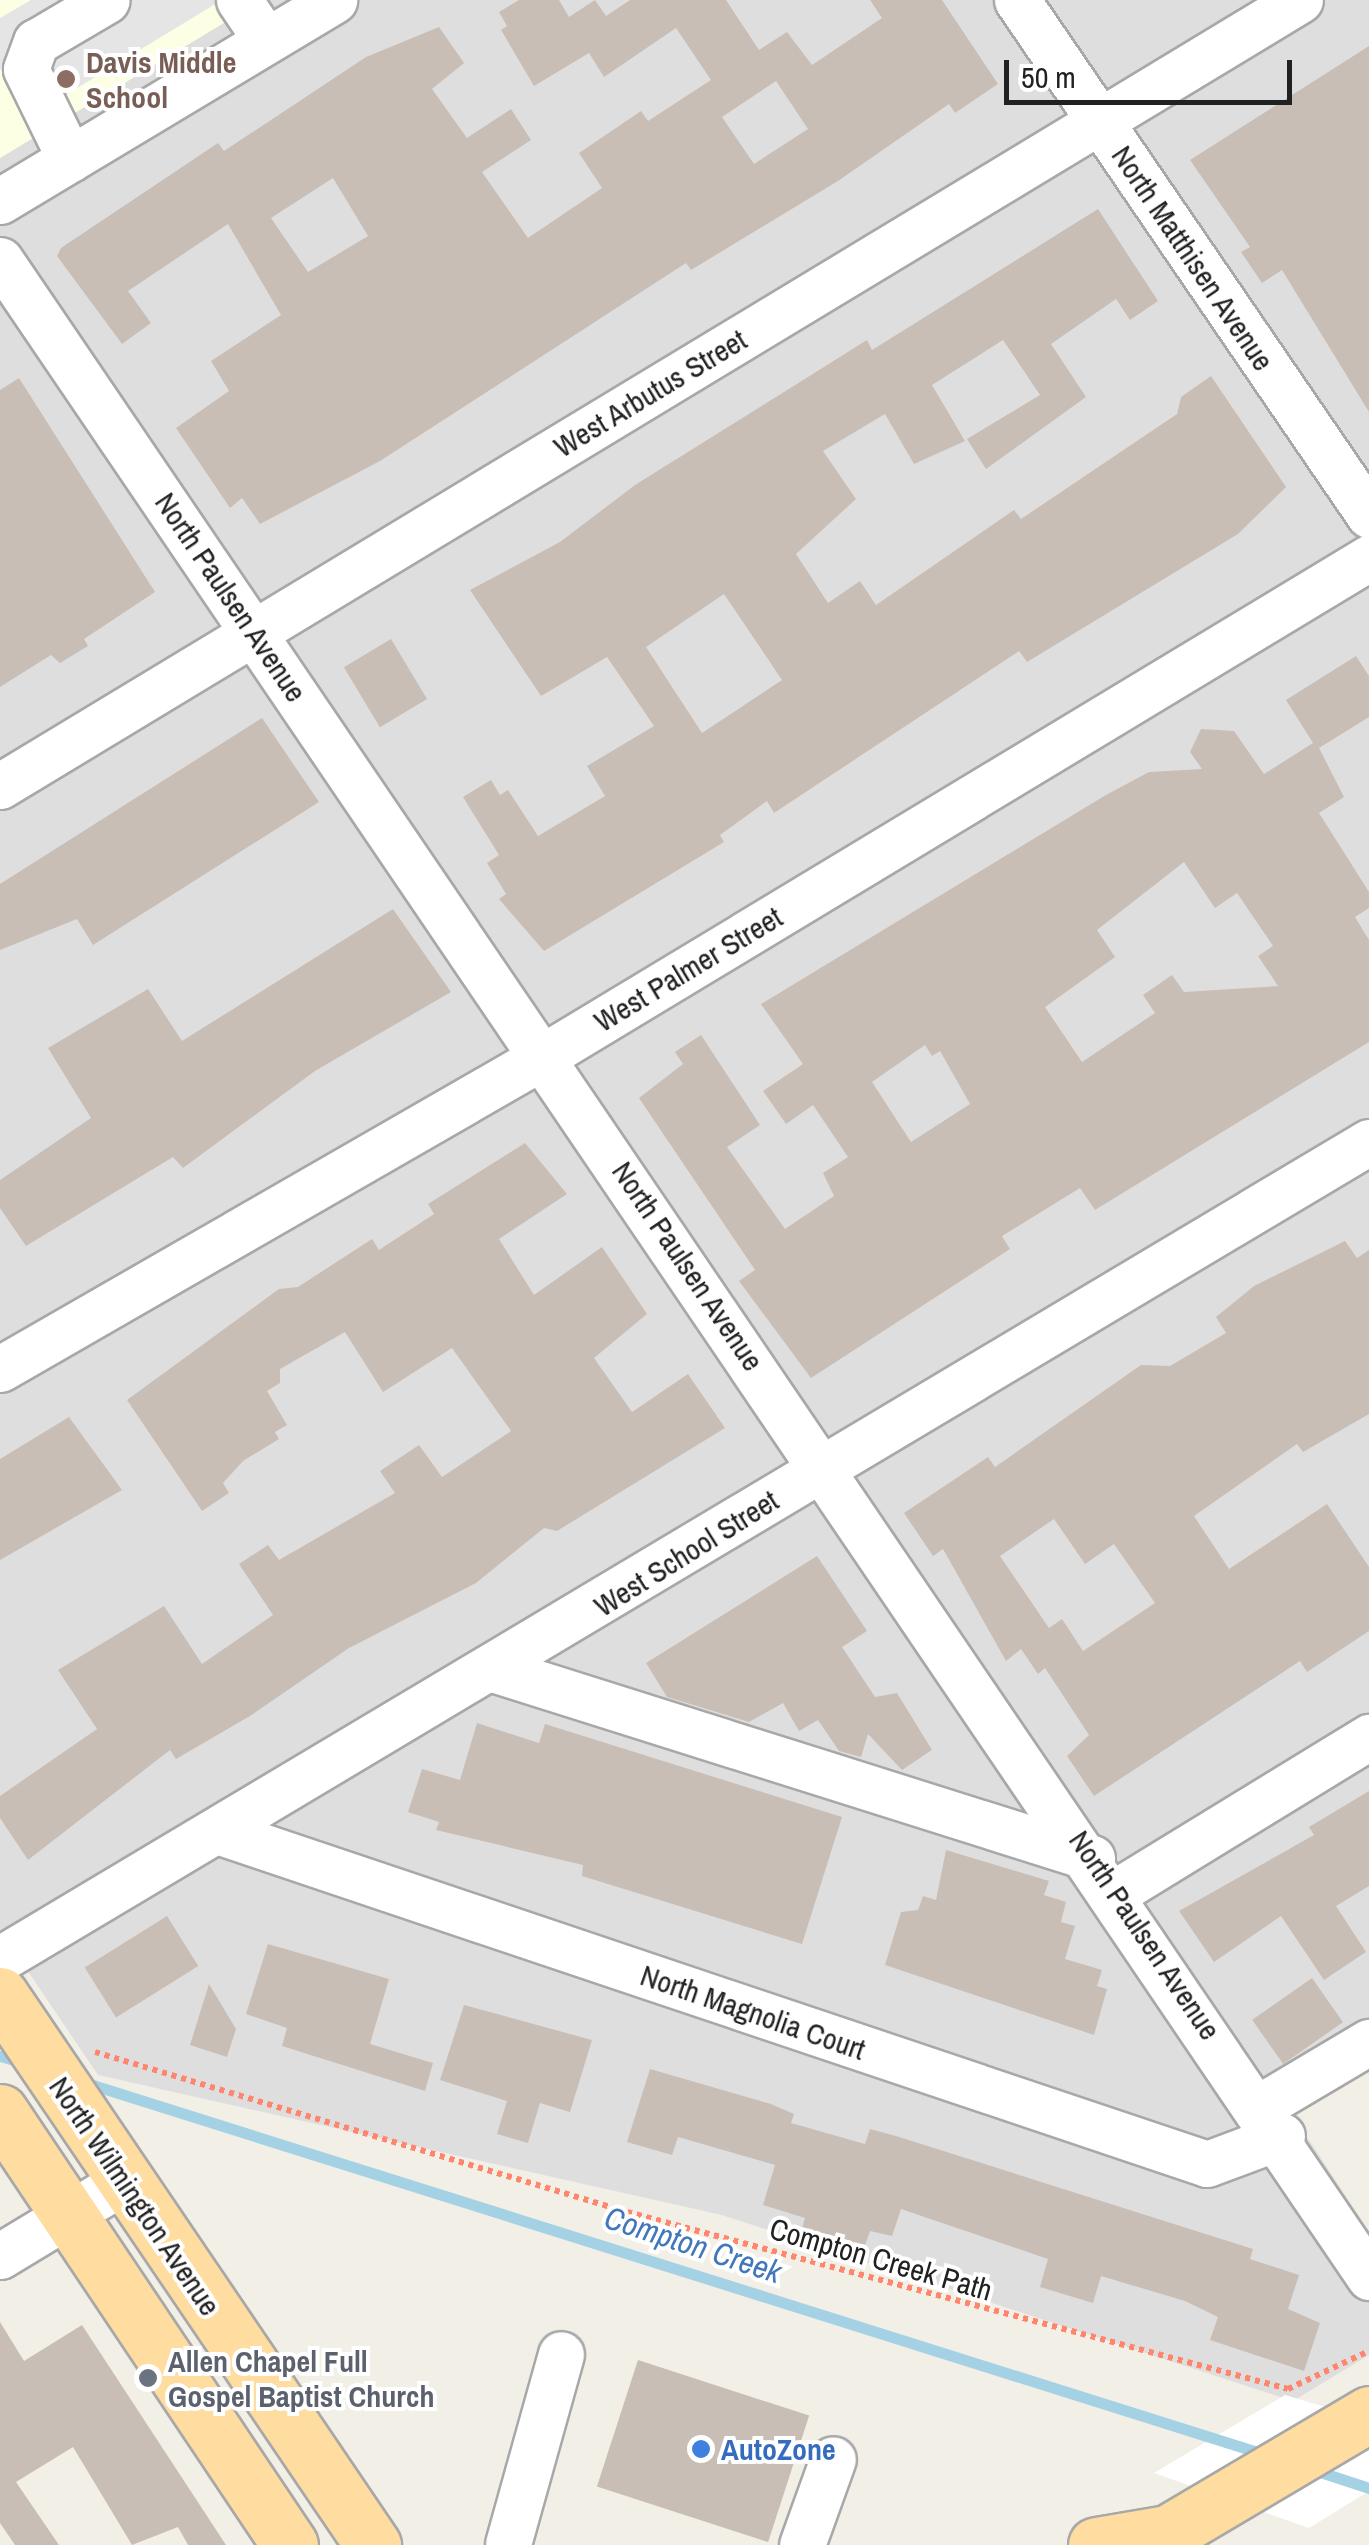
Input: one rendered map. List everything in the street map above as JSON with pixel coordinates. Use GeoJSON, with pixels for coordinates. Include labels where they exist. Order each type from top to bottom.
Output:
{"type":"FeatureCollection","features":[{"type":"Feature","properties":{"kind":"main road","name":"North Wilmington Avenue"},"geometry":{"type":"LineString","coordinates":[[0,1995],[373,2545]]}},
{"type":"Feature","properties":{"kind":"main road"},"geometry":{"type":"LineString","coordinates":[[8,2125],[64,2216],[290,2545]]}},
{"type":"Feature","properties":{"kind":"main road"},"geometry":{"type":"LineString","coordinates":[[1096,2545],[1174,2541],[1226,2498],[1365,2416]]}},
{"type":"Feature","properties":{"kind":"street"},"geometry":{"type":"LineString","coordinates":[[70,159],[26,69],[36,42],[106,0]]}},
{"type":"Feature","properties":{"kind":"street"},"geometry":{"type":"LineString","coordinates":[[239,0],[266,40]]}},
{"type":"Feature","properties":{"kind":"street"},"geometry":{"type":"LineString","coordinates":[[0,200],[334,0]]}},
{"type":"Feature","properties":{"kind":"street","name":"North Matthisen Avenue"},"geometry":{"type":"LineString","coordinates":[[1018,0],[1369,515]]}},
{"type":"Feature","properties":{"kind":"street","name":"West Arbutus Street"},"geometry":{"type":"LineString","coordinates":[[0,786],[1300,0]]}},
{"type":"Feature","properties":{"kind":"street","name":"North Paulsen Avenue"},"geometry":{"type":"LineString","coordinates":[[0,260],[1272,2121],[1369,2276]]}},
{"type":"Feature","properties":{"kind":"street","name":"West Palmer Street"},"geometry":{"type":"LineString","coordinates":[[0,1368],[544,1056],[1369,558]]}},
{"type":"Feature","properties":{"kind":"street","name":"West School Street"},"geometry":{"type":"LineString","coordinates":[[0,1959],[223,1834],[1369,1142]]}},
{"type":"Feature","properties":{"kind":"street"},"geometry":{"type":"LineString","coordinates":[[496,1670],[1104,1875],[1369,1737]]}},
{"type":"Feature","properties":{"kind":"street","name":"North Magnolia Court"},"geometry":{"type":"LineString","coordinates":[[223,1834],[1207,2164],[1272,2121],[1369,2042]]}},
{"type":"Feature","properties":{"kind":"street"},"geometry":{"type":"LineString","coordinates":[[0,2256],[64,2216],[117,2171]]}},
{"type":"Feature","properties":{"kind":"street"},"geometry":{"type":"LineString","coordinates":[[508,2545],[561,2354]]}},
{"type":"Feature","properties":{"kind":"street"},"geometry":{"type":"LineString","coordinates":[[802,2545],[833,2459]]}},
{"type":"Feature","properties":{"kind":"path","name":"Compton Creek Path"},"geometry":{"type":"LineString","coordinates":[[87,2050],[647,2217],[1288,2389],[1369,2350]]}},
{"type":"Feature","properties":{"kind":"shaded area","name":"Davis Middle School"},"geometry":{"type":"Polygon","coordinates":[[[0,0],[262,0],[0,158],[0,0]]]}},
{"type":"Feature","properties":{"kind":"shaded area","name":"Davis Middle School"},"geometry":{"type":"Polygon","coordinates":[[[31,0],[222,0],[31,116],[0,69],[0,18],[31,0]]]}},
{"type":"Feature","properties":{"kind":"shaded area"},"geometry":{"type":"Polygon","coordinates":[[[262,0],[1369,0],[1369,2060],[1289,2109],[1369,2232],[1369,2355],[1293,2401],[722,2215],[98,2075],[0,1930],[0,158],[262,0]]]}},
{"type":"Feature","properties":{"kind":"pier"},"geometry":{"type":"Polygon","coordinates":[[[1285,2395],[1369,2420],[1369,2491],[1309,2528],[1154,2473],[1285,2395]]]}},
{"type":"Feature","properties":{"kind":"building"},"geometry":{"type":"Polygon","coordinates":[[[519,0],[559,0],[569,17],[595,0],[606,16],[630,0],[726,0],[759,50],[787,32],[812,65],[882,18],[870,0],[942,0],[998,84],[955,113],[949,104],[838,181],[691,270],[686,263],[380,461],[260,524],[242,498],[230,508],[176,428],[229,391],[211,361],[281,315],[228,224],[128,291],[151,323],[122,344],[57,256],[61,248],[218,143],[224,151],[366,57],[439,27],[464,63],[432,89],[467,138],[511,109],[531,140],[482,172],[528,238],[602,188],[579,153],[641,111],[648,121],[711,80],[676,28],[604,77],[589,53],[534,86],[501,30],[507,26],[499,12],[519,0]],[[776,81],[722,117],[754,164],[808,129],[776,81]],[[333,178],[271,218],[308,272],[368,236],[333,178]]]}},
{"type":"Feature","properties":{"kind":"building"},"geometry":{"type":"Polygon","coordinates":[[[1369,46],[1369,412],[1282,270],[1262,283],[1241,252],[1250,247],[1190,160],[1369,46]]]}},
{"type":"Feature","properties":{"kind":"building"},"geometry":{"type":"Polygon","coordinates":[[[1098,209],[1158,301],[1130,320],[1116,299],[1051,344],[1086,397],[986,469],[967,439],[1040,395],[1003,340],[932,385],[965,441],[914,464],[885,414],[823,451],[856,499],[796,554],[828,603],[860,581],[876,605],[1014,510],[1021,519],[1177,414],[1181,397],[1211,376],[1286,487],[1238,534],[1027,662],[1019,651],[774,813],[767,801],[720,835],[724,842],[544,951],[499,899],[506,894],[487,863],[499,855],[463,797],[491,780],[500,795],[508,790],[538,836],[605,796],[587,766],[654,726],[607,657],[541,696],[470,590],[560,542],[635,485],[867,340],[872,350],[1098,209]],[[724,594],[646,647],[702,733],[782,680],[724,594]]]}},
{"type":"Feature","properties":{"kind":"building"},"geometry":{"type":"Polygon","coordinates":[[[19,378],[155,592],[84,639],[88,646],[60,663],[51,655],[0,687],[0,390],[19,378]]]}},
{"type":"Feature","properties":{"kind":"building"},"geometry":{"type":"Polygon","coordinates":[[[391,639],[427,699],[380,727],[344,667],[391,639]]]}},
{"type":"Feature","properties":{"kind":"building"},"geometry":{"type":"Polygon","coordinates":[[[1356,656],[1369,676],[1369,717],[1319,748],[1344,797],[1319,813],[1369,892],[1369,908],[1355,917],[1369,940],[1369,1042],[1095,1210],[1080,1188],[1002,1236],[1010,1249],[811,1378],[739,1281],[755,1270],[639,1098],[683,1064],[675,1052],[701,1035],[760,1125],[727,1147],[785,1229],[834,1196],[823,1173],[848,1157],[813,1105],[786,1124],[763,1091],[803,1064],[761,1004],[1149,772],[1202,769],[1190,752],[1201,729],[1234,731],[1264,774],[1313,743],[1286,700],[1356,656]],[[1184,862],[1097,930],[1115,957],[1045,1007],[1082,1062],[1155,1013],[1143,995],[1172,975],[1184,992],[1278,986],[1258,956],[1273,946],[1237,893],[1215,908],[1184,862]],[[925,1045],[872,1082],[911,1142],[970,1104],[940,1051],[932,1056],[925,1045]]]}},
{"type":"Feature","properties":{"kind":"building"},"geometry":{"type":"Polygon","coordinates":[[[262,718],[319,802],[93,945],[77,919],[0,950],[0,884],[262,718]]]}},
{"type":"Feature","properties":{"kind":"building"},"geometry":{"type":"Polygon","coordinates":[[[393,909],[451,992],[315,1071],[183,1168],[173,1157],[26,1246],[0,1208],[0,1180],[91,1118],[48,1048],[148,989],[182,1041],[393,909]]]}},
{"type":"Feature","properties":{"kind":"building"},"geometry":{"type":"Polygon","coordinates":[[[525,1143],[567,1194],[499,1239],[534,1295],[602,1247],[647,1314],[594,1358],[632,1412],[688,1374],[725,1428],[557,1531],[544,1528],[476,1583],[349,1648],[250,1716],[176,1759],[170,1750],[28,1860],[0,1818],[0,1796],[97,1729],[58,1670],[164,1606],[202,1664],[273,1615],[239,1564],[268,1545],[279,1560],[395,1493],[380,1471],[419,1445],[442,1477],[511,1431],[452,1348],[383,1392],[345,1332],[280,1369],[280,1383],[267,1391],[287,1425],[275,1432],[279,1439],[243,1461],[223,1483],[229,1493],[202,1511],[127,1400],[279,1289],[298,1287],[372,1239],[379,1250],[434,1214],[428,1204],[525,1143]]]}},
{"type":"Feature","properties":{"kind":"building"},"geometry":{"type":"Polygon","coordinates":[[[1345,1241],[1357,1258],[1369,1250],[1369,1414],[1303,1452],[1297,1444],[1194,1516],[1229,1569],[1327,1504],[1369,1567],[1369,1631],[1307,1672],[1300,1661],[1094,1796],[1067,1756],[1089,1735],[1045,1668],[1038,1674],[1021,1649],[1006,1661],[943,1549],[933,1556],[904,1513],[988,1457],[995,1467],[1141,1365],[1170,1366],[1226,1333],[1216,1317],[1254,1286],[1345,1241]],[[1054,1519],[1000,1556],[1049,1628],[1062,1619],[1083,1651],[1155,1603],[1114,1544],[1085,1564],[1054,1519]]]}},
{"type":"Feature","properties":{"kind":"building"},"geometry":{"type":"Polygon","coordinates":[[[69,1417],[122,1490],[0,1560],[0,1459],[69,1417]]]}},
{"type":"Feature","properties":{"kind":"building"},"geometry":{"type":"Polygon","coordinates":[[[817,1556],[867,1631],[842,1647],[875,1697],[897,1693],[932,1750],[902,1770],[868,1734],[861,1757],[839,1751],[818,1720],[799,1731],[783,1703],[749,1722],[667,1697],[646,1663],[817,1556]]]}},
{"type":"Feature","properties":{"kind":"building"},"geometry":{"type":"Polygon","coordinates":[[[477,1723],[539,1743],[545,1724],[842,1817],[802,1944],[582,1876],[583,1865],[436,1830],[439,1822],[408,1812],[422,1769],[460,1780],[477,1723]]]}},
{"type":"Feature","properties":{"kind":"building"},"geometry":{"type":"Polygon","coordinates":[[[1369,1791],[1369,1886],[1336,1906],[1366,1952],[1324,1980],[1281,1916],[1214,1962],[1179,1911],[1314,1835],[1309,1827],[1369,1791]]]}},
{"type":"Feature","properties":{"kind":"building"},"geometry":{"type":"Polygon","coordinates":[[[946,1850],[1049,1881],[1044,1895],[1066,1902],[1061,1922],[1075,1926],[1065,1959],[1102,1970],[1097,1986],[1107,1989],[1094,2035],[885,1965],[901,1912],[918,1910],[923,1896],[936,1900],[946,1850]]]}},
{"type":"Feature","properties":{"kind":"building"},"geometry":{"type":"Polygon","coordinates":[[[167,1916],[198,1966],[116,2017],[85,1967],[167,1916]]]}},
{"type":"Feature","properties":{"kind":"building"},"geometry":{"type":"Polygon","coordinates":[[[268,1944],[389,1979],[370,2044],[433,2063],[425,2091],[282,2046],[287,2028],[246,2014],[268,1944]]]}},
{"type":"Feature","properties":{"kind":"building"},"geometry":{"type":"Polygon","coordinates":[[[1312,1978],[1343,2022],[1283,2064],[1252,2020],[1312,1978]]]}},
{"type":"Feature","properties":{"kind":"building"},"geometry":{"type":"Polygon","coordinates":[[[209,1984],[236,2029],[227,2057],[190,2045],[209,1984]]]}},
{"type":"Feature","properties":{"kind":"building"},"geometry":{"type":"Polygon","coordinates":[[[464,2005],[592,2040],[570,2112],[540,2103],[528,2143],[497,2134],[507,2101],[440,2080],[464,2005]]]}},
{"type":"Feature","properties":{"kind":"building"},"geometry":{"type":"Polygon","coordinates":[[[650,2069],[771,2104],[794,2114],[791,2123],[865,2144],[870,2129],[896,2136],[1253,2249],[1250,2259],[1299,2275],[1288,2309],[1320,2323],[1304,2371],[1210,2340],[1218,2317],[1185,2301],[1101,2276],[1093,2303],[1040,2287],[1048,2259],[901,2209],[892,2236],[870,2231],[864,2248],[802,2228],[805,2218],[763,2205],[775,2165],[678,2137],[672,2155],[627,2142],[650,2069]]]}},
{"type":"Feature","properties":{"kind":"building"},"geometry":{"type":"Polygon","coordinates":[[[0,2322],[24,2361],[82,2325],[226,2545],[188,2545],[178,2527],[132,2545],[73,2447],[16,2482],[59,2545],[15,2545],[0,2523],[0,2322]]]}},
{"type":"Feature","properties":{"kind":"building"},"geometry":{"type":"Polygon","coordinates":[[[638,2360],[809,2416],[768,2542],[597,2486],[638,2360]]]}},
{"type":"Feature","properties":{"kind":"waterway","name":"Compton Creek"},"geometry":{"type":"LineString","coordinates":[[0,2056],[25,2063]]}},
{"type":"Feature","properties":{"kind":"waterway","name":"Compton Creek"},"geometry":{"type":"LineString","coordinates":[[80,2081],[1264,2454]]}},
{"type":"Feature","properties":{"kind":"waterway","name":"Compton Creek"},"geometry":{"type":"LineString","coordinates":[[1311,2469],[1369,2488]]}},
{"type":"Feature","properties":{"kind":"place","name":"Davis Middle School"},"geometry":{"type":"Point","coordinates":[66,79]}},
{"type":"Feature","properties":{"kind":"place","name":"Allen Chapel Full Gospel Baptist Church"},"geometry":{"type":"Point","coordinates":[148,2378]}},
{"type":"Feature","properties":{"kind":"place","name":"AutoZone"},"geometry":{"type":"Point","coordinates":[701,2449]}}]}
